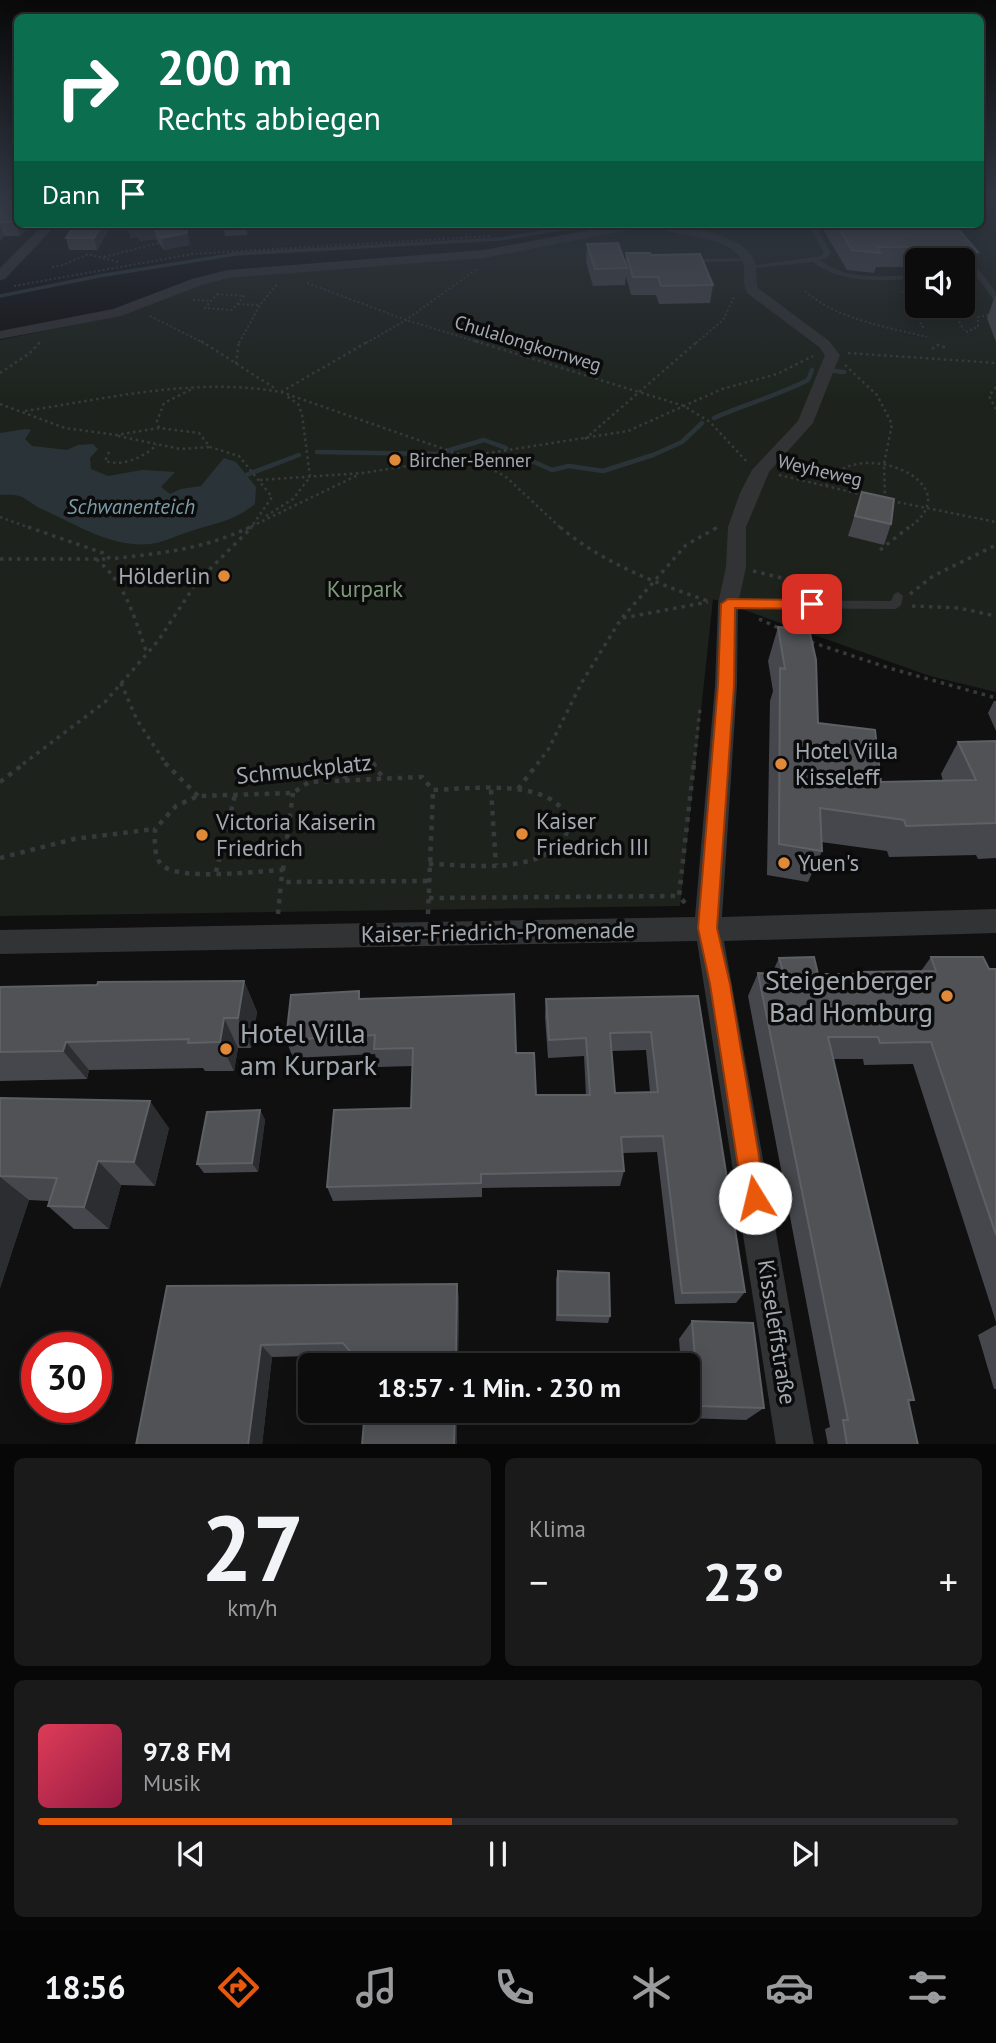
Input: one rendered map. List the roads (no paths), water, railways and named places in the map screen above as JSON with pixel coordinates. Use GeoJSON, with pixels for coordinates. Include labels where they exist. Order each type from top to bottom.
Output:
{"type":"FeatureCollection","features":[{"type":"Feature","properties":{"kind":"street"},"geometry":{"type":"LineString","coordinates":[[2,282],[18,263]]}},
{"type":"Feature","properties":{"kind":"street"},"geometry":{"type":"LineString","coordinates":[[0,335],[130,309],[210,278],[365,263]]}},
{"type":"Feature","properties":{"kind":"street","name":"Kisseleffstraße"},"geometry":{"type":"LineString","coordinates":[[749,264],[747,282],[751,290],[824,344],[830,354],[805,423],[757,469],[737,527],[736,567],[719,603],[726,685],[708,928],[720,984],[795,1444]]}},
{"type":"Feature","properties":{"kind":"street","name":"Kaiser-Friedrich-Promenade"},"geometry":{"type":"LineString","coordinates":[[0,942],[830,927],[996,921]]}},
{"type":"Feature","properties":{"kind":"lane"},"geometry":{"type":"LineString","coordinates":[[734,263],[759,263]]}},
{"type":"Feature","properties":{"kind":"lane"},"geometry":{"type":"LineString","coordinates":[[818,263],[854,276],[905,277]]}},
{"type":"Feature","properties":{"kind":"lane"},"geometry":{"type":"LineString","coordinates":[[971,263],[996,297]]}},
{"type":"Feature","properties":{"kind":"lane"},"geometry":{"type":"LineString","coordinates":[[975,277],[981,277]]}},
{"type":"Feature","properties":{"kind":"lane"},"geometry":{"type":"LineString","coordinates":[[719,603],[897,601]]}},
{"type":"Feature","properties":{"kind":"water","name":"Schwanenteich"},"geometry":{"type":"Polygon","coordinates":[[[31,430],[25,439],[32,446],[67,450],[78,445],[93,444],[98,449],[90,458],[91,469],[108,476],[142,470],[175,472],[161,487],[170,494],[201,486],[224,458],[236,462],[256,487],[255,504],[232,518],[156,543],[136,544],[109,539],[20,496],[0,495],[0,433],[31,430]]]}},
{"type":"Feature","properties":{"kind":"waterway"},"geometry":{"type":"LineString","coordinates":[[0,296],[178,263]]}},
{"type":"Feature","properties":{"kind":"waterway"},"geometry":{"type":"LineString","coordinates":[[714,418],[808,380],[812,370]]}},
{"type":"Feature","properties":{"kind":"waterway"},"geometry":{"type":"LineString","coordinates":[[834,371],[844,372]]}},
{"type":"Feature","properties":{"kind":"waterway"},"geometry":{"type":"LineString","coordinates":[[523,457],[552,470],[569,466],[603,471],[653,455],[682,442],[702,423]]}},
{"type":"Feature","properties":{"kind":"waterway"},"geometry":{"type":"LineString","coordinates":[[317,452],[436,454],[484,440],[506,448]]}},
{"type":"Feature","properties":{"kind":"waterway"},"geometry":{"type":"LineString","coordinates":[[246,475],[299,455]]}},
{"type":"Feature","properties":{"kind":"place","name":"Bircher-Benner"},"geometry":{"type":"Point","coordinates":[395,460]}},
{"type":"Feature","properties":{"kind":"place","name":"Hölderlin"},"geometry":{"type":"Point","coordinates":[224,576]}},
{"type":"Feature","properties":{"kind":"place","name":"Hotel Villa Kisseleff"},"geometry":{"type":"Point","coordinates":[781,764]}},
{"type":"Feature","properties":{"kind":"place","name":"Kaiser Friedrich III"},"geometry":{"type":"Point","coordinates":[522,834]}},
{"type":"Feature","properties":{"kind":"place","name":"Victoria Kaiserin Friedrich"},"geometry":{"type":"Point","coordinates":[202,835]}},
{"type":"Feature","properties":{"kind":"place","name":"Yuen's"},"geometry":{"type":"Point","coordinates":[784,863]}},
{"type":"Feature","properties":{"kind":"place","name":"Steigenberger Bad Homburg"},"geometry":{"type":"Point","coordinates":[947,996]}},
{"type":"Feature","properties":{"kind":"place","name":"Hotel Villa am Kurpark"},"geometry":{"type":"Point","coordinates":[226,1049]}},
{"type":"Feature","properties":{"kind":"park label","name":"Kurpark"},"geometry":{"type":"Point","coordinates":[365,589]}}]}
